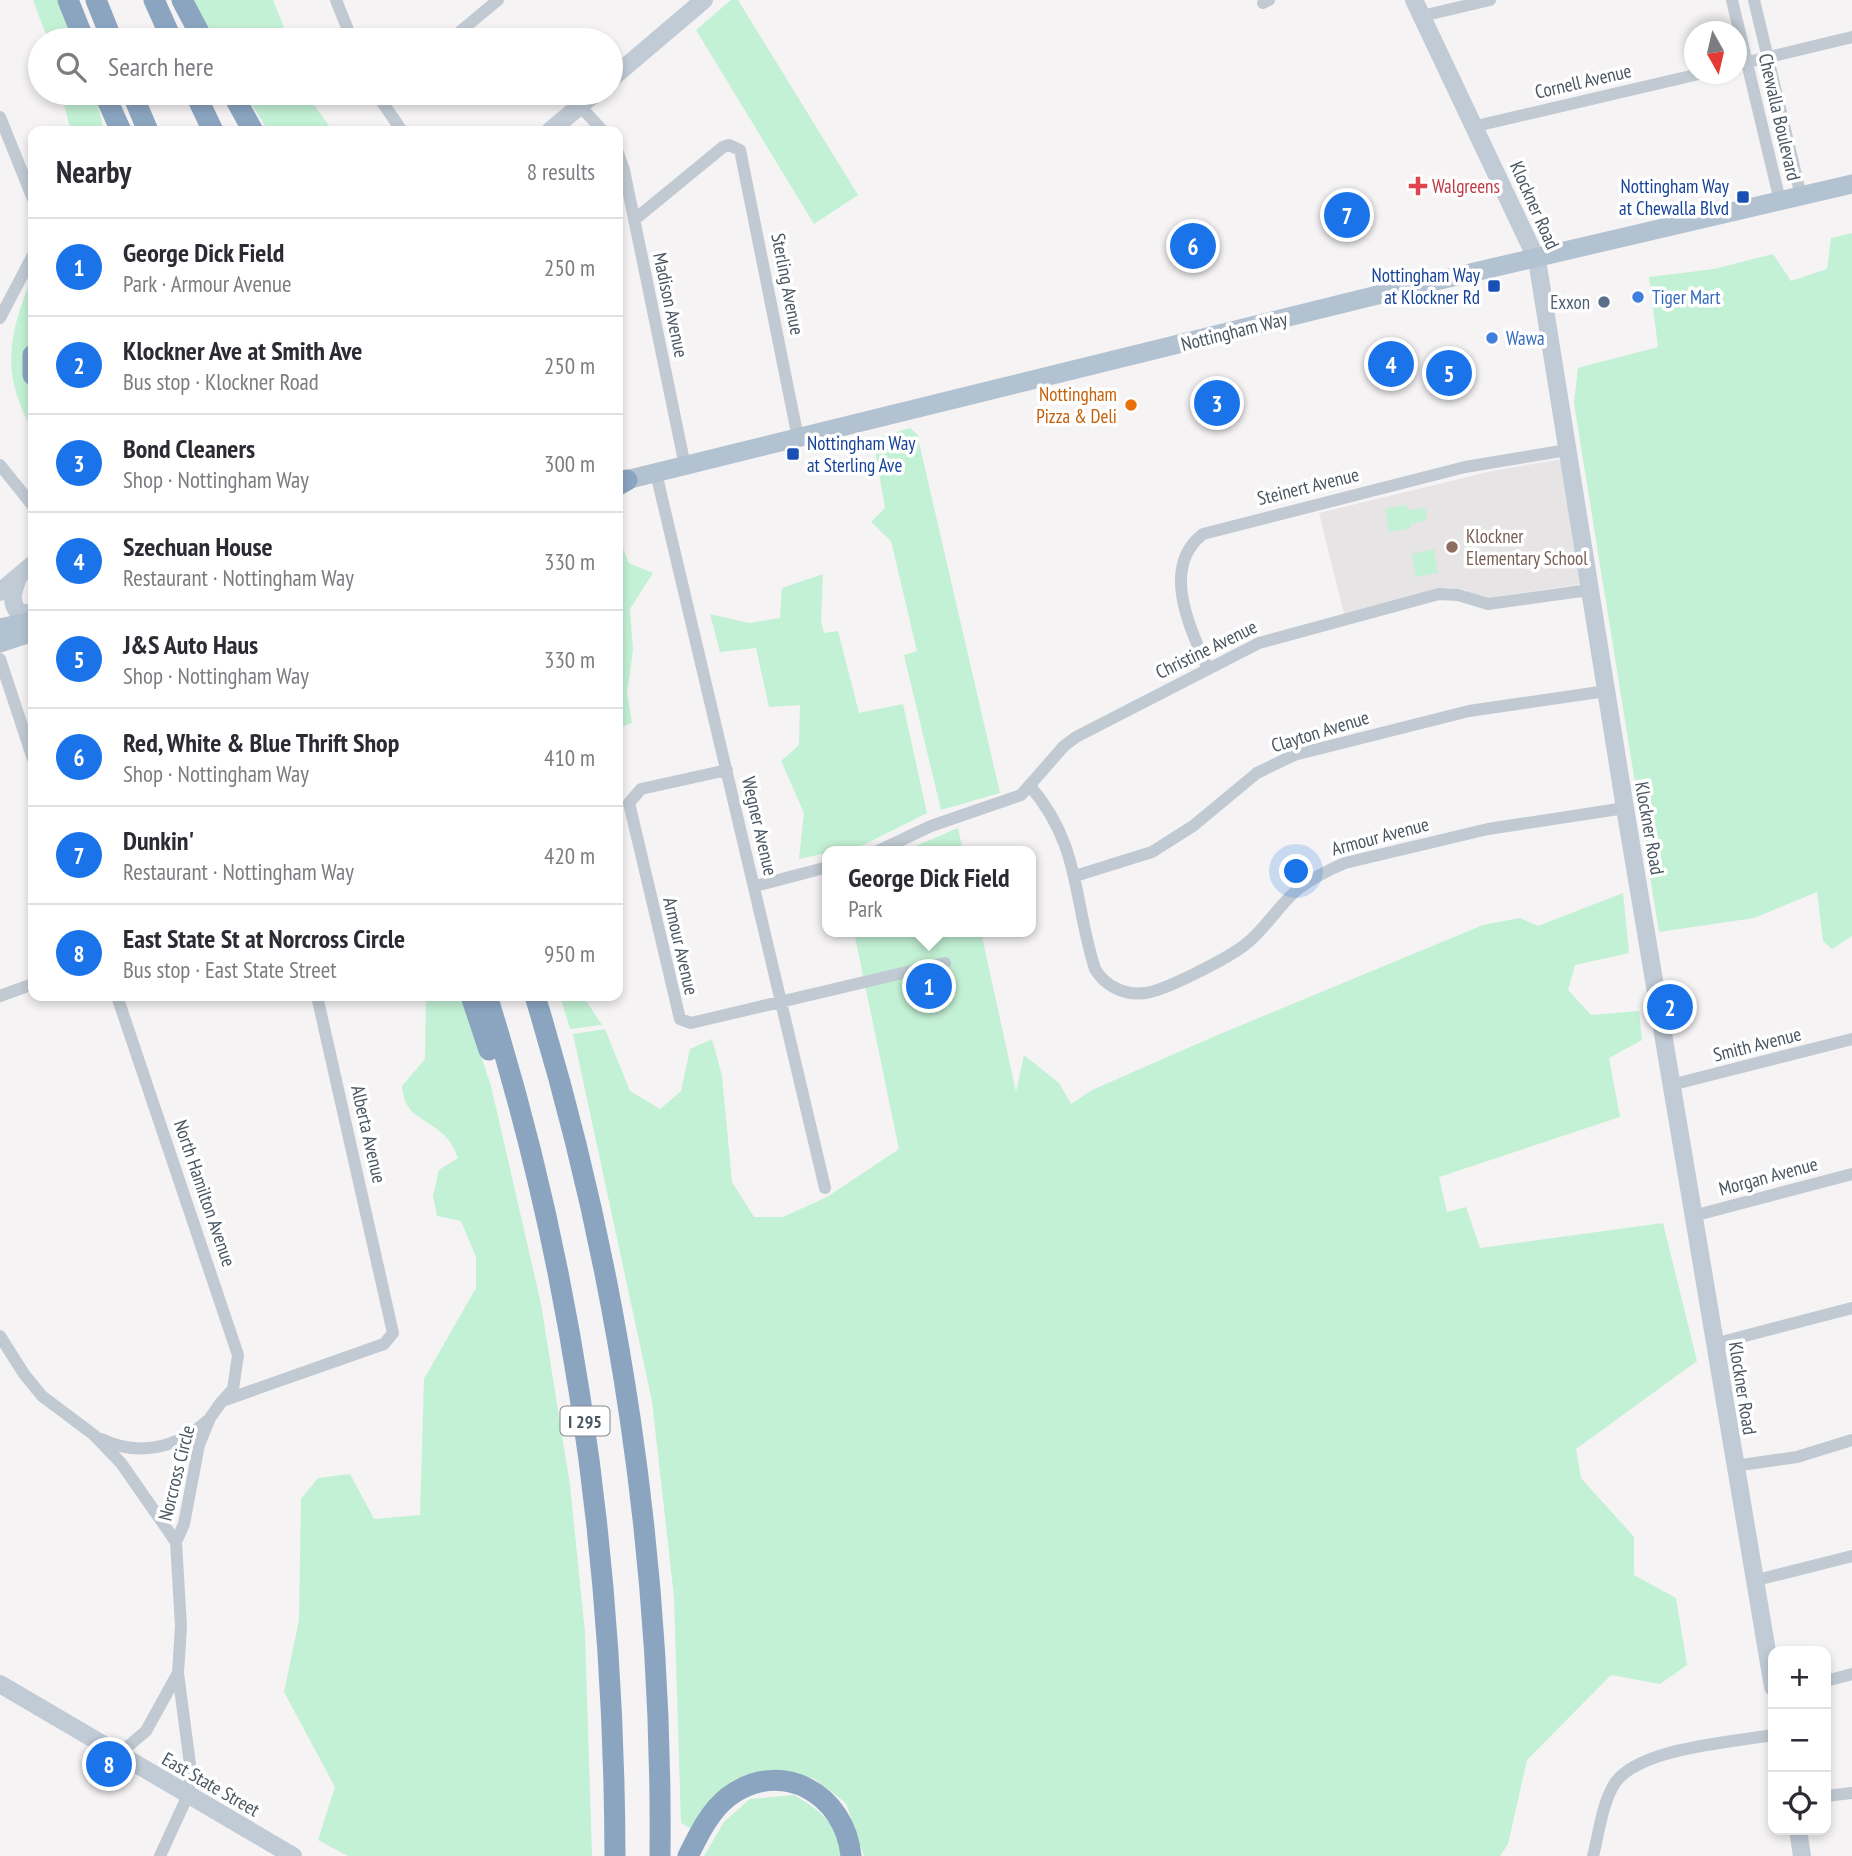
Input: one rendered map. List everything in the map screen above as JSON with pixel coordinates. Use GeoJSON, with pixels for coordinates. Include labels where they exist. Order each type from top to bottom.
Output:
{"type":"FeatureCollection","features":[{"type":"Feature","properties":{"kind":"highway"},"geometry":{"type":"LineString","coordinates":[[68,0],[79,28]]}},
{"type":"Feature","properties":{"kind":"highway"},"geometry":{"type":"LineString","coordinates":[[96,0],[107,28]]}},
{"type":"Feature","properties":{"kind":"highway"},"geometry":{"type":"LineString","coordinates":[[151,0],[160,28]]}},
{"type":"Feature","properties":{"kind":"highway"},"geometry":{"type":"LineString","coordinates":[[151,0],[166,28]]}},
{"type":"Feature","properties":{"kind":"highway"},"geometry":{"type":"LineString","coordinates":[[182,0],[197,28]]}},
{"type":"Feature","properties":{"kind":"highway"},"geometry":{"type":"LineString","coordinates":[[109,105],[117,126]]}},
{"type":"Feature","properties":{"kind":"highway"},"geometry":{"type":"LineString","coordinates":[[137,105],[146,126]]}},
{"type":"Feature","properties":{"kind":"highway"},"geometry":{"type":"LineString","coordinates":[[190,105],[199,126]]}},
{"type":"Feature","properties":{"kind":"highway"},"geometry":{"type":"LineString","coordinates":[[201,105],[211,126]]}},
{"type":"Feature","properties":{"kind":"highway"},"geometry":{"type":"LineString","coordinates":[[239,105],[250,126]]}},
{"type":"Feature","properties":{"kind":"highway"},"geometry":{"type":"LineString","coordinates":[[473,1001],[553,1244]]}},
{"type":"Feature","properties":{"kind":"highway","name":"I 295"},"geometry":{"type":"LineString","coordinates":[[488,1001],[516,1093],[553,1244],[581,1394],[603,1568],[614,1742],[615,1856]]}},
{"type":"Feature","properties":{"kind":"highway","name":"I 295"},"geometry":{"type":"LineString","coordinates":[[535,1001],[589,1197],[612,1309],[633,1441],[653,1625],[660,1856]]}},
{"type":"Feature","properties":{"kind":"highway"},"geometry":{"type":"LineString","coordinates":[[688,1856],[708,1821],[725,1799],[752,1784],[780,1781],[807,1788],[830,1804],[846,1828],[852,1856]]}},
{"type":"Feature","properties":{"kind":"main road"},"geometry":{"type":"LineString","coordinates":[[623,69],[704,0]]}},
{"type":"Feature","properties":{"kind":"main road","name":"Klockner Road"},"geometry":{"type":"LineString","coordinates":[[1418,8],[1537,260],[1589,590],[1768,1659]]}},
{"type":"Feature","properties":{"kind":"main road"},"geometry":{"type":"LineString","coordinates":[[556,126],[580,106]]}},
{"type":"Feature","properties":{"kind":"main road","name":"Nottingham Way"},"geometry":{"type":"LineString","coordinates":[[623,481],[1410,287],[1537,260],[1852,184]]}},
{"type":"Feature","properties":{"kind":"main road"},"geometry":{"type":"LineString","coordinates":[[0,592],[28,568]]}},
{"type":"Feature","properties":{"kind":"main road"},"geometry":{"type":"LineString","coordinates":[[18,577],[13,592],[14,607],[18,612],[28,613]]}},
{"type":"Feature","properties":{"kind":"main road"},"geometry":{"type":"LineString","coordinates":[[0,628],[28,621]]}},
{"type":"Feature","properties":{"kind":"main road"},"geometry":{"type":"LineString","coordinates":[[0,643],[28,634]]}},
{"type":"Feature","properties":{"kind":"main road","name":"East State Street"},"geometry":{"type":"LineString","coordinates":[[0,1684],[293,1856]]}},
{"type":"Feature","properties":{"kind":"main road"},"geometry":{"type":"LineString","coordinates":[[1799,1835],[1802,1856]]}},
{"type":"Feature","properties":{"kind":"street"},"geometry":{"type":"LineString","coordinates":[[335,0],[347,28]]}},
{"type":"Feature","properties":{"kind":"street"},"geometry":{"type":"LineString","coordinates":[[464,28],[498,0]]}},
{"type":"Feature","properties":{"kind":"street"},"geometry":{"type":"LineString","coordinates":[[1418,8],[1490,0]]}},
{"type":"Feature","properties":{"kind":"street","name":"Chewalla Boulevard"},"geometry":{"type":"LineString","coordinates":[[1732,0],[1735,21]]}},
{"type":"Feature","properties":{"kind":"street","name":"Chewalla Boulevard"},"geometry":{"type":"LineString","coordinates":[[1754,0],[1801,196]]}},
{"type":"Feature","properties":{"kind":"street"},"geometry":{"type":"LineString","coordinates":[[1747,63],[1852,37]]}},
{"type":"Feature","properties":{"kind":"street","name":"Cornell Avenue"},"geometry":{"type":"LineString","coordinates":[[1476,126],[1684,77]]}},
{"type":"Feature","properties":{"kind":"street","name":"Chewalla Boulevard"},"geometry":{"type":"LineString","coordinates":[[1747,81],[1780,201]]}},
{"type":"Feature","properties":{"kind":"street"},"geometry":{"type":"LineString","coordinates":[[387,105],[399,126]]}},
{"type":"Feature","properties":{"kind":"street"},"geometry":{"type":"LineString","coordinates":[[580,106],[598,126]]}},
{"type":"Feature","properties":{"kind":"street"},"geometry":{"type":"LineString","coordinates":[[0,117],[28,187]]}},
{"type":"Feature","properties":{"kind":"street","name":"Sterling Avenue"},"geometry":{"type":"LineString","coordinates":[[634,220],[729,145],[743,154],[798,438]]}},
{"type":"Feature","properties":{"kind":"street"},"geometry":{"type":"LineString","coordinates":[[1770,158],[1791,153]]}},
{"type":"Feature","properties":{"kind":"street","name":"Madison Avenue"},"geometry":{"type":"LineString","coordinates":[[623,174],[685,466]]}},
{"type":"Feature","properties":{"kind":"street"},"geometry":{"type":"LineString","coordinates":[[0,318],[28,265]]}},
{"type":"Feature","properties":{"kind":"street","name":"Steinert Avenue"},"geometry":{"type":"LineString","coordinates":[[1208,669],[1194,636],[1180,583],[1183,558],[1203,534],[1465,467],[1567,450]]}},
{"type":"Feature","properties":{"kind":"street"},"geometry":{"type":"LineString","coordinates":[[0,465],[28,500]]}},
{"type":"Feature","properties":{"kind":"street","name":"Wegner Avenue"},"geometry":{"type":"LineString","coordinates":[[656,472],[825,1188]]}},
{"type":"Feature","properties":{"kind":"street","name":"Christine Avenue"},"geometry":{"type":"LineString","coordinates":[[889,846],[949,819],[1010,801],[1030,786],[1059,751],[1076,737],[1280,635],[1439,594],[1458,595],[1488,604],[1589,590]]}},
{"type":"Feature","properties":{"kind":"street"},"geometry":{"type":"LineString","coordinates":[[0,659],[28,744]]}},
{"type":"Feature","properties":{"kind":"street","name":"Clayton Avenue"},"geometry":{"type":"LineString","coordinates":[[1075,876],[1152,852],[1194,826],[1257,774],[1294,755],[1469,711],[1606,691]]}},
{"type":"Feature","properties":{"kind":"street","name":"Armour Avenue"},"geometry":{"type":"LineString","coordinates":[[727,770],[641,789],[628,803],[680,1019],[691,1023],[945,963]]}},
{"type":"Feature","properties":{"kind":"street","name":"Armour Avenue"},"geometry":{"type":"LineString","coordinates":[[1030,786],[1060,828],[1075,876],[1094,965],[1100,977],[1116,989],[1146,993],[1231,955],[1262,929],[1296,891],[1327,870],[1345,863],[1488,829],[1625,808]]}},
{"type":"Feature","properties":{"kind":"street"},"geometry":{"type":"LineString","coordinates":[[755,886],[822,869]]}},
{"type":"Feature","properties":{"kind":"street"},"geometry":{"type":"LineString","coordinates":[[0,996],[28,986]]}},
{"type":"Feature","properties":{"kind":"street","name":"North Hamilton Avenue"},"geometry":{"type":"LineString","coordinates":[[119,1001],[238,1355],[233,1389],[222,1401]]}},
{"type":"Feature","properties":{"kind":"street","name":"Alberta Avenue"},"geometry":{"type":"LineString","coordinates":[[222,1401],[384,1344],[390,1340],[394,1326],[318,1001]]}},
{"type":"Feature","properties":{"kind":"street","name":"Smith Avenue"},"geometry":{"type":"LineString","coordinates":[[1671,1085],[1852,1039]]}},
{"type":"Feature","properties":{"kind":"street","name":"Morgan Avenue"},"geometry":{"type":"LineString","coordinates":[[1693,1216],[1852,1174]]}},
{"type":"Feature","properties":{"kind":"street"},"geometry":{"type":"LineString","coordinates":[[1714,1344],[1852,1308]]}},
{"type":"Feature","properties":{"kind":"street"},"geometry":{"type":"LineString","coordinates":[[0,1336],[24,1374],[42,1396],[94,1435],[121,1463],[176,1542]]}},
{"type":"Feature","properties":{"kind":"street","name":"Norcross Circle"},"geometry":{"type":"LineString","coordinates":[[188,1795],[191,1772],[178,1672],[181,1626],[176,1542],[184,1524],[198,1448],[210,1418],[222,1401]]}},
{"type":"Feature","properties":{"kind":"street"},"geometry":{"type":"LineString","coordinates":[[94,1435],[124,1447],[155,1448],[185,1438],[210,1418]]}},
{"type":"Feature","properties":{"kind":"street"},"geometry":{"type":"LineString","coordinates":[[1734,1465],[1797,1457],[1852,1440]]}},
{"type":"Feature","properties":{"kind":"street"},"geometry":{"type":"LineString","coordinates":[[1754,1581],[1852,1556]]}},
{"type":"Feature","properties":{"kind":"street"},"geometry":{"type":"LineString","coordinates":[[119,1754],[146,1731],[178,1672]]}},
{"type":"Feature","properties":{"kind":"street"},"geometry":{"type":"LineString","coordinates":[[1831,1680],[1852,1674]]}},
{"type":"Feature","properties":{"kind":"street"},"geometry":{"type":"LineString","coordinates":[[1593,1856],[1608,1797],[1614,1785],[1632,1765],[1657,1755],[1768,1736]]}},
{"type":"Feature","properties":{"kind":"street"},"geometry":{"type":"LineString","coordinates":[[1831,1795],[1852,1793]]}},
{"type":"Feature","properties":{"kind":"street"},"geometry":{"type":"LineString","coordinates":[[160,1856],[188,1795]]}},
{"type":"Feature","properties":{"kind":"shaded area","name":"Klockner Elementary School"},"geometry":{"type":"Polygon","coordinates":[[[1560,460],[1582,584],[1481,599],[1465,590],[1448,588],[1344,614],[1319,513],[1492,471],[1560,460]]]}},
{"type":"Feature","properties":{"kind":"green space"},"geometry":{"type":"Polygon","coordinates":[[[33,0],[58,0],[69,28],[44,28],[33,0]]]}},
{"type":"Feature","properties":{"kind":"green space"},"geometry":{"type":"Polygon","coordinates":[[[188,0],[273,0],[284,28],[206,28],[188,0]]]}},
{"type":"Feature","properties":{"kind":"green space"},"geometry":{"type":"Polygon","coordinates":[[[731,0],[738,0],[858,195],[814,224],[696,30],[731,0]]]}},
{"type":"Feature","properties":{"kind":"green space"},"geometry":{"type":"Polygon","coordinates":[[[64,105],[98,105],[103,126],[70,126],[64,105]]]}},
{"type":"Feature","properties":{"kind":"green space"},"geometry":{"type":"Polygon","coordinates":[[[252,105],[314,105],[329,126],[265,126],[252,105]]]}},
{"type":"Feature","properties":{"kind":"green space"},"geometry":{"type":"Polygon","coordinates":[[[1852,233],[1852,936],[1832,949],[1823,941],[1817,892],[1754,918],[1659,932],[1574,403],[1578,368],[1658,347],[1649,277],[1714,269],[1773,254],[1791,281],[1827,269],[1831,238],[1852,233]]]}},
{"type":"Feature","properties":{"kind":"green space"},"geometry":{"type":"Polygon","coordinates":[[[28,287],[28,421],[16,391],[11,354],[28,287]]]}},
{"type":"Feature","properties":{"kind":"green space"},"geometry":{"type":"Polygon","coordinates":[[[910,428],[917,434],[1000,793],[941,810],[904,655],[917,651],[891,541],[871,522],[885,508],[873,439],[910,428]]]}},
{"type":"Feature","properties":{"kind":"green space"},"geometry":{"type":"Polygon","coordinates":[[[1406,505],[1408,510],[1425,508],[1427,520],[1410,524],[1410,528],[1389,532],[1385,509],[1406,505]]]}},
{"type":"Feature","properties":{"kind":"green space"},"geometry":{"type":"Polygon","coordinates":[[[623,548],[629,563],[653,573],[630,609],[633,650],[627,693],[632,723],[623,726],[623,548]]]}},
{"type":"Feature","properties":{"kind":"green space"},"geometry":{"type":"Polygon","coordinates":[[[1434,549],[1438,573],[1416,577],[1412,554],[1434,549]]]}},
{"type":"Feature","properties":{"kind":"green space"},"geometry":{"type":"Polygon","coordinates":[[[823,574],[821,621],[824,633],[838,631],[859,713],[903,704],[927,813],[863,845],[822,846],[822,854],[799,859],[804,813],[781,761],[799,745],[800,705],[769,707],[756,648],[720,652],[710,614],[749,623],[780,618],[782,588],[823,574]]]}},
{"type":"Feature","properties":{"kind":"green space"},"geometry":{"type":"Polygon","coordinates":[[[958,828],[962,846],[916,846],[958,828]]]}},
{"type":"Feature","properties":{"kind":"green space"},"geometry":{"type":"Polygon","coordinates":[[[1623,893],[1629,953],[1575,965],[1568,990],[1591,1015],[1639,1011],[1642,1040],[1609,1058],[1620,1117],[1439,1177],[1447,1212],[1466,1207],[1480,1248],[1663,1223],[1697,1361],[1576,1449],[1581,1478],[1634,1537],[1634,1575],[1676,1598],[1687,1665],[1660,1684],[1611,1675],[1527,1760],[1508,1844],[1500,1856],[864,1856],[846,1803],[813,1778],[772,1773],[744,1775],[711,1800],[690,1828],[681,1823],[674,1597],[652,1401],[573,1034],[605,1029],[630,1091],[660,1109],[681,1091],[690,1049],[712,1039],[722,1076],[732,1182],[754,1217],[783,1217],[827,1197],[899,1149],[855,937],[982,937],[1016,1092],[1024,1055],[1059,1083],[1071,1104],[1092,1090],[1213,1037],[1483,925],[1520,918],[1538,926],[1623,893]]]}},
{"type":"Feature","properties":{"kind":"green space"},"geometry":{"type":"Polygon","coordinates":[[[426,1001],[463,1001],[491,1086],[541,1304],[570,1485],[585,1633],[592,1856],[348,1856],[318,1840],[335,1787],[284,1692],[299,1620],[301,1499],[318,1478],[350,1474],[374,1519],[420,1515],[424,1379],[476,1288],[476,1257],[461,1221],[437,1216],[433,1196],[439,1170],[458,1158],[447,1138],[412,1111],[404,1097],[402,1086],[425,1059],[426,1001]]]}},
{"type":"Feature","properties":{"kind":"green space"},"geometry":{"type":"Polygon","coordinates":[[[562,1001],[586,1001],[602,1025],[570,1029],[562,1001]]]}},
{"type":"Feature","properties":{"kind":"green space"},"geometry":{"type":"Polygon","coordinates":[[[794,1795],[811,1806],[832,1827],[840,1845],[841,1856],[704,1856],[724,1822],[750,1799],[794,1795]]]}},
{"type":"Feature","properties":{"kind":"place","name":"Walgreens"},"geometry":{"type":"Point","coordinates":[1418,186]}},
{"type":"Feature","properties":{"kind":"place","name":"Nottingham Way at Chewalla Blvd"},"geometry":{"type":"Point","coordinates":[1743,197]}},
{"type":"Feature","properties":{"kind":"place","name":"Dunkin'"},"geometry":{"type":"Point","coordinates":[1347,215]}},
{"type":"Feature","properties":{"kind":"place","name":"Red, White & Blue Thrift Shop"},"geometry":{"type":"Point","coordinates":[1193,246]}},
{"type":"Feature","properties":{"kind":"place","name":"Nottingham Way at Klockner Rd"},"geometry":{"type":"Point","coordinates":[1494,286]}},
{"type":"Feature","properties":{"kind":"place","name":"Tiger Mart"},"geometry":{"type":"Point","coordinates":[1638,297]}},
{"type":"Feature","properties":{"kind":"place","name":"Exxon"},"geometry":{"type":"Point","coordinates":[1604,302]}},
{"type":"Feature","properties":{"kind":"place","name":"Wawa"},"geometry":{"type":"Point","coordinates":[1492,338]}},
{"type":"Feature","properties":{"kind":"place","name":"Szechuan House"},"geometry":{"type":"Point","coordinates":[1391,364]}},
{"type":"Feature","properties":{"kind":"place","name":"J&S Auto Haus"},"geometry":{"type":"Point","coordinates":[1449,373]}},
{"type":"Feature","properties":{"kind":"place","name":"Bond Cleaners"},"geometry":{"type":"Point","coordinates":[1217,403]}},
{"type":"Feature","properties":{"kind":"place","name":"Nottingham Pizza & Deli"},"geometry":{"type":"Point","coordinates":[1131,405]}},
{"type":"Feature","properties":{"kind":"place","name":"Nottingham Way at Sterling Ave"},"geometry":{"type":"Point","coordinates":[793,454]}},
{"type":"Feature","properties":{"kind":"place","name":"Klockner Elementary School"},"geometry":{"type":"Point","coordinates":[1452,547]}},
{"type":"Feature","properties":{"kind":"place","name":"George Dick Field"},"geometry":{"type":"Point","coordinates":[929,986]}},
{"type":"Feature","properties":{"kind":"place","name":"Klockner Ave at Smith Ave"},"geometry":{"type":"Point","coordinates":[1670,1007]}},
{"type":"Feature","properties":{"kind":"place","name":"East State St at Norcross Circle"},"geometry":{"type":"Point","coordinates":[109,1764]}}]}
